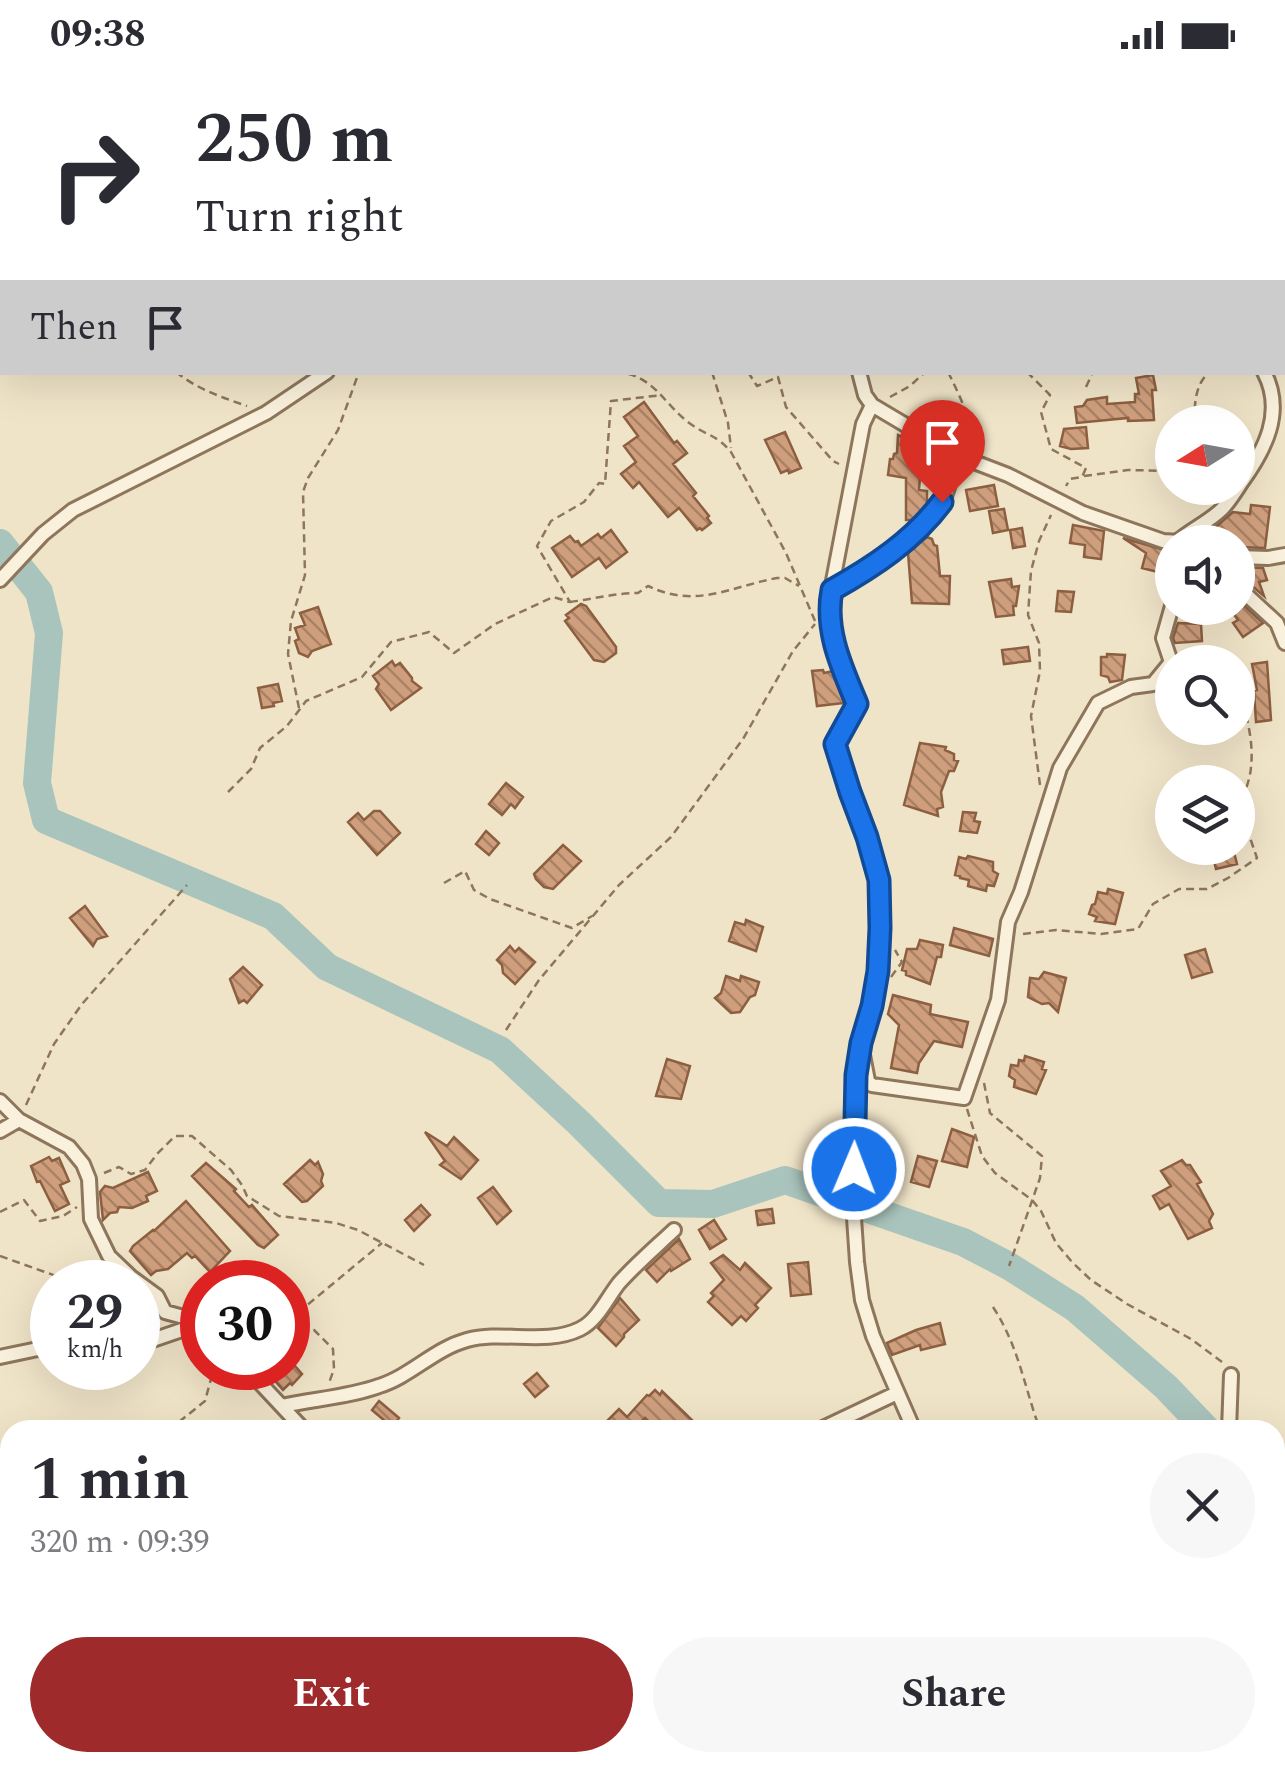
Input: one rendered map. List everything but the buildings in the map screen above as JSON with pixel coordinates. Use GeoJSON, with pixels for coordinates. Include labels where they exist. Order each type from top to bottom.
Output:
{"type":"FeatureCollection","features":[{"type":"Feature","properties":{"kind":"street"},"geometry":{"type":"LineString","coordinates":[[0,580],[43,534],[72,510],[266,412],[323,375]]}},
{"type":"Feature","properties":{"kind":"street"},"geometry":{"type":"LineString","coordinates":[[860,375],[872,406],[956,455],[1008,475],[1101,521],[1155,539]]}},
{"type":"Feature","properties":{"kind":"street"},"geometry":{"type":"LineString","coordinates":[[1200,525],[1223,508],[1264,450],[1273,419],[1265,375]]}},
{"type":"Feature","properties":{"kind":"street"},"geometry":{"type":"LineString","coordinates":[[872,406],[863,424],[828,607],[837,656],[857,704],[835,744],[879,880],[878,971],[856,1075],[853,1203],[857,1262],[867,1318],[910,1420]]}},
{"type":"Feature","properties":{"kind":"street"},"geometry":{"type":"LineString","coordinates":[[832,590],[873,566],[930,518],[942,502],[956,455]]}},
{"type":"Feature","properties":{"kind":"street"},"geometry":{"type":"LineString","coordinates":[[1255,558],[1285,555]]}},
{"type":"Feature","properties":{"kind":"street"},"geometry":{"type":"LineString","coordinates":[[1255,603],[1277,622],[1284,643]]}},
{"type":"Feature","properties":{"kind":"street"},"geometry":{"type":"LineString","coordinates":[[861,1043],[872,1086],[964,1098],[998,1000],[1008,922],[1060,768],[1098,703],[1131,687],[1155,681]]}},
{"type":"Feature","properties":{"kind":"street"},"geometry":{"type":"LineString","coordinates":[[0,1101],[18,1120],[69,1146],[89,1179],[90,1219],[108,1256],[158,1296],[165,1312],[180,1316]]}},
{"type":"Feature","properties":{"kind":"street"},"geometry":{"type":"LineString","coordinates":[[0,1131],[18,1120]]}},
{"type":"Feature","properties":{"kind":"street"},"geometry":{"type":"LineString","coordinates":[[282,1406],[380,1386],[448,1345],[472,1338],[534,1337],[578,1330],[590,1323],[620,1282],[674,1230]]}},
{"type":"Feature","properties":{"kind":"street"},"geometry":{"type":"LineString","coordinates":[[0,1357],[30,1351]]}},
{"type":"Feature","properties":{"kind":"street"},"geometry":{"type":"LineString","coordinates":[[1229,1420],[1231,1375]]}},
{"type":"Feature","properties":{"kind":"street"},"geometry":{"type":"LineString","coordinates":[[267,1390],[295,1420]]}},
{"type":"Feature","properties":{"kind":"street"},"geometry":{"type":"LineString","coordinates":[[840,1420],[898,1393]]}},
{"type":"Feature","properties":{"kind":"path"},"geometry":{"type":"LineString","coordinates":[[180,375],[214,395],[266,412]]}},
{"type":"Feature","properties":{"kind":"path"},"geometry":{"type":"LineString","coordinates":[[298,708],[288,654],[291,621],[305,575],[303,492],[338,430],[358,375]]}},
{"type":"Feature","properties":{"kind":"path"},"geometry":{"type":"LineString","coordinates":[[637,375],[692,425],[721,440],[731,452],[786,553],[816,623]]}},
{"type":"Feature","properties":{"kind":"path"},"geometry":{"type":"LineString","coordinates":[[713,375],[728,423],[731,452]]}},
{"type":"Feature","properties":{"kind":"path"},"geometry":{"type":"LineString","coordinates":[[750,375],[757,386],[778,377],[786,407],[833,461],[854,471]]}},
{"type":"Feature","properties":{"kind":"path"},"geometry":{"type":"LineString","coordinates":[[872,406],[897,394],[921,375]]}},
{"type":"Feature","properties":{"kind":"path"},"geometry":{"type":"LineString","coordinates":[[949,375],[966,410],[971,432],[970,462]]}},
{"type":"Feature","properties":{"kind":"path"},"geometry":{"type":"LineString","coordinates":[[1031,375],[1050,394],[1042,412],[1050,450],[1086,468],[1082,477]]}},
{"type":"Feature","properties":{"kind":"path"},"geometry":{"type":"LineString","coordinates":[[1086,387],[1092,375]]}},
{"type":"Feature","properties":{"kind":"path"},"geometry":{"type":"LineString","coordinates":[[1194,405],[1205,375]]}},
{"type":"Feature","properties":{"kind":"path"},"geometry":{"type":"LineString","coordinates":[[570,602],[537,546],[551,521],[584,502],[599,483],[605,484],[611,401],[662,395]]}},
{"type":"Feature","properties":{"kind":"path"},"geometry":{"type":"LineString","coordinates":[[1047,805],[1037,774],[1031,716],[1040,671],[1039,643],[1028,614],[1031,572],[1039,541],[1070,479],[1155,470]]}},
{"type":"Feature","properties":{"kind":"path"},"geometry":{"type":"LineString","coordinates":[[228,792],[251,769],[260,748],[287,726],[298,708],[362,677],[391,642],[429,632],[454,653],[495,624],[553,597],[570,602],[638,593],[648,586],[680,597],[777,578],[800,587]]}},
{"type":"Feature","properties":{"kind":"path"},"geometry":{"type":"LineString","coordinates":[[506,1030],[539,980],[619,884],[671,837],[742,739],[793,651],[828,607]]}},
{"type":"Feature","properties":{"kind":"path"},"geometry":{"type":"LineString","coordinates":[[1008,934],[1056,930],[1101,934],[1138,929],[1153,904],[1179,889],[1207,888],[1257,858],[1238,813],[1251,770],[1251,745]]}},
{"type":"Feature","properties":{"kind":"path"},"geometry":{"type":"LineString","coordinates":[[444,883],[465,871],[474,890],[490,899],[572,928],[594,916]]}},
{"type":"Feature","properties":{"kind":"path"},"geometry":{"type":"LineString","coordinates":[[18,1120],[54,1044],[82,1004],[188,885]]}},
{"type":"Feature","properties":{"kind":"path"},"geometry":{"type":"LineString","coordinates":[[983,1081],[990,1114],[1042,1156],[1040,1178],[1010,1266]]}},
{"type":"Feature","properties":{"kind":"path"},"geometry":{"type":"LineString","coordinates":[[964,1098],[982,1156],[995,1173],[1042,1211],[1056,1242],[1072,1262],[1127,1304],[1191,1339],[1231,1375]]}},
{"type":"Feature","properties":{"kind":"path"},"geometry":{"type":"LineString","coordinates":[[89,1179],[118,1167],[131,1174],[145,1170],[175,1136],[192,1136],[230,1170],[247,1196],[272,1213],[336,1223],[384,1242],[424,1265]]}},
{"type":"Feature","properties":{"kind":"path"},"geometry":{"type":"LineString","coordinates":[[0,1212],[24,1200],[40,1221],[63,1216],[88,1195]]}},
{"type":"Feature","properties":{"kind":"path"},"geometry":{"type":"LineString","coordinates":[[310,1304],[384,1242]]}},
{"type":"Feature","properties":{"kind":"path"},"geometry":{"type":"LineString","coordinates":[[0,1256],[30,1267]]}},
{"type":"Feature","properties":{"kind":"path"},"geometry":{"type":"LineString","coordinates":[[993,1306],[1018,1355],[1037,1420]]}},
{"type":"Feature","properties":{"kind":"path"},"geometry":{"type":"LineString","coordinates":[[310,1329],[334,1348],[334,1369],[321,1397]]}},
{"type":"Feature","properties":{"kind":"path"},"geometry":{"type":"LineString","coordinates":[[181,1420],[205,1401],[208,1390]]}},
{"type":"Feature","properties":{"kind":"waterway"},"geometry":{"type":"LineString","coordinates":[[0,543],[39,592],[49,633],[37,783],[46,820],[273,916],[327,967],[500,1050],[659,1203],[713,1204],[785,1180],[963,1242],[1075,1308],[1166,1387],[1197,1420]]}},
{"type":"Feature","properties":{"kind":"route"},"geometry":{"type":"LineString","coordinates":[[854,1169],[856,1075],[878,971],[879,880],[835,744],[857,704],[837,656],[828,607],[832,590],[907,540],[942,502]]}}]}
